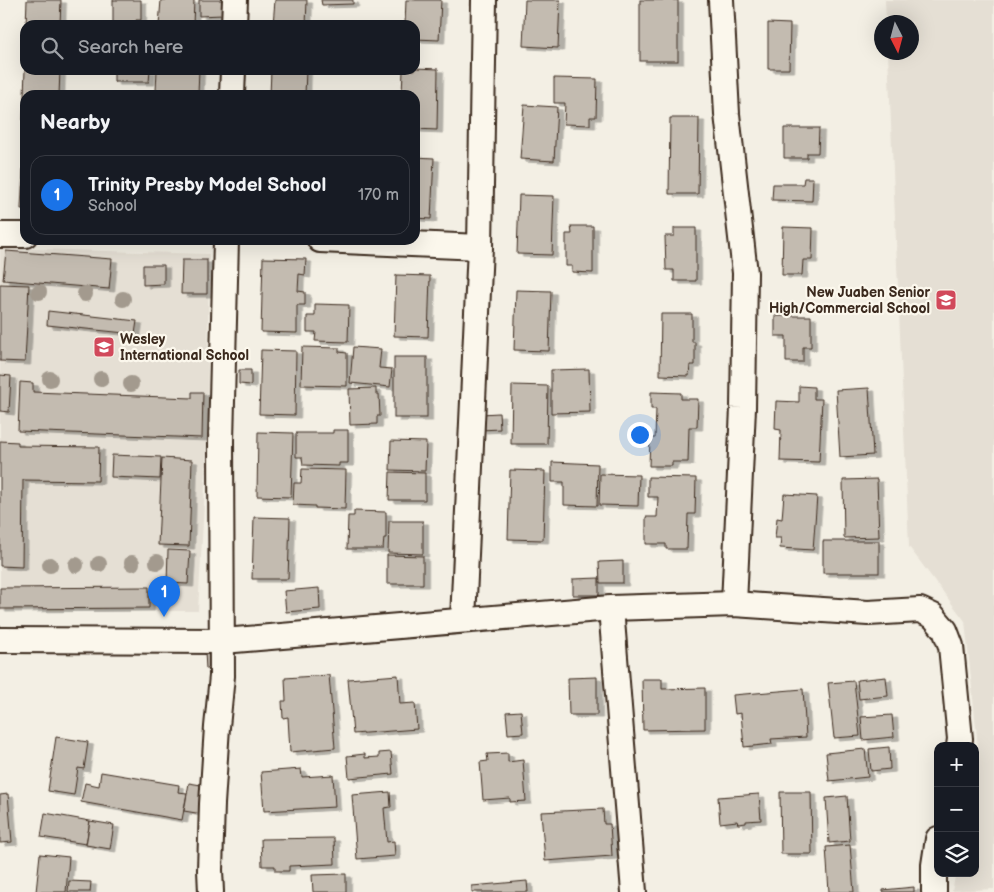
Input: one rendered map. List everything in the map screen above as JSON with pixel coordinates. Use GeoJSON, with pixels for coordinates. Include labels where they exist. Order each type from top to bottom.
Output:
{"type":"FeatureCollection","features":[{"type":"Feature","properties":{"kind":"street"},"geometry":{"type":"LineString","coordinates":[[234,20],[235,0]]}},
{"type":"Feature","properties":{"kind":"street"},"geometry":{"type":"LineString","coordinates":[[463,620],[480,247],[484,0]]}},
{"type":"Feature","properties":{"kind":"street"},"geometry":{"type":"LineString","coordinates":[[721,0],[727,114],[745,273],[743,408],[734,604]]}},
{"type":"Feature","properties":{"kind":"street"},"geometry":{"type":"LineString","coordinates":[[232,90],[233,75]]}},
{"type":"Feature","properties":{"kind":"street"},"geometry":{"type":"LineString","coordinates":[[0,235],[20,235]]}},
{"type":"Feature","properties":{"kind":"street"},"geometry":{"type":"LineString","coordinates":[[420,244],[480,247]]}},
{"type":"Feature","properties":{"kind":"street"},"geometry":{"type":"LineString","coordinates":[[211,892],[212,804],[223,641],[221,441],[226,245]]}},
{"type":"Feature","properties":{"kind":"street"},"geometry":{"type":"LineString","coordinates":[[0,640],[223,641],[611,608],[734,604],[868,613],[920,610],[933,616],[945,630],[951,646],[960,742]]}},
{"type":"Feature","properties":{"kind":"street"},"geometry":{"type":"LineString","coordinates":[[611,608],[634,892]]}},
{"type":"Feature","properties":{"kind":"street"},"geometry":{"type":"LineString","coordinates":[[934,877],[934,892]]}},
{"type":"Feature","properties":{"kind":"shaded area","name":"New Juaben Senior High/Commercial School"},"geometry":{"type":"Polygon","coordinates":[[[885,0],[994,0],[994,889],[952,891],[955,877],[979,877],[979,742],[965,621],[909,547],[888,60],[919,60],[919,15],[886,15],[885,0]]]}},
{"type":"Feature","properties":{"kind":"shaded area"},"geometry":{"type":"Polygon","coordinates":[[[0,248],[209,254],[207,449],[198,611],[0,611],[0,248]]]}},
{"type":"Feature","properties":{"kind":"building"},"geometry":{"type":"Polygon","coordinates":[[[27,0],[61,0],[60,20],[26,20],[27,0]]]}},
{"type":"Feature","properties":{"kind":"building"},"geometry":{"type":"Polygon","coordinates":[[[113,0],[141,0],[141,20],[113,20],[113,0]]]}},
{"type":"Feature","properties":{"kind":"building"},"geometry":{"type":"Polygon","coordinates":[[[161,0],[194,0],[193,20],[159,20],[161,0]]]}},
{"type":"Feature","properties":{"kind":"building"},"geometry":{"type":"Polygon","coordinates":[[[199,0],[223,0],[223,15],[199,16],[199,0]]]}},
{"type":"Feature","properties":{"kind":"building"},"geometry":{"type":"Polygon","coordinates":[[[275,0],[307,0],[306,20],[273,20],[275,0]]]}},
{"type":"Feature","properties":{"kind":"building"},"geometry":{"type":"Polygon","coordinates":[[[321,0],[353,0],[353,4],[322,5],[321,0]]]}},
{"type":"Feature","properties":{"kind":"building"},"geometry":{"type":"Polygon","coordinates":[[[406,0],[441,0],[439,40],[420,39],[420,20],[405,20],[406,0]]]}},
{"type":"Feature","properties":{"kind":"building"},"geometry":{"type":"Polygon","coordinates":[[[525,0],[560,0],[558,48],[523,46],[525,0]]]}},
{"type":"Feature","properties":{"kind":"building"},"geometry":{"type":"Polygon","coordinates":[[[640,0],[678,0],[678,61],[640,61],[640,0]]]}},
{"type":"Feature","properties":{"kind":"building"},"geometry":{"type":"Polygon","coordinates":[[[768,23],[790,24],[789,69],[768,69],[768,23]]]}},
{"type":"Feature","properties":{"kind":"building"},"geometry":{"type":"Polygon","coordinates":[[[420,68],[438,69],[437,130],[420,129],[420,90],[402,90],[403,75],[420,75],[420,68]]]}},
{"type":"Feature","properties":{"kind":"building"},"geometry":{"type":"Polygon","coordinates":[[[25,75],[60,75],[59,90],[24,90],[25,75]]]}},
{"type":"Feature","properties":{"kind":"building"},"geometry":{"type":"Polygon","coordinates":[[[114,75],[150,75],[149,82],[114,82],[114,75]]]}},
{"type":"Feature","properties":{"kind":"building"},"geometry":{"type":"Polygon","coordinates":[[[157,75],[199,75],[198,90],[156,90],[157,75]]]}},
{"type":"Feature","properties":{"kind":"building"},"geometry":{"type":"Polygon","coordinates":[[[271,75],[306,75],[305,90],[270,90],[271,75]]]}},
{"type":"Feature","properties":{"kind":"building"},"geometry":{"type":"Polygon","coordinates":[[[554,78],[597,79],[596,117],[590,117],[590,125],[564,124],[565,103],[554,103],[554,78]]]}},
{"type":"Feature","properties":{"kind":"building"},"geometry":{"type":"Polygon","coordinates":[[[524,105],[557,107],[554,161],[520,159],[524,105]]]}},
{"type":"Feature","properties":{"kind":"building"},"geometry":{"type":"Polygon","coordinates":[[[670,118],[699,118],[698,194],[669,194],[670,118]]]}},
{"type":"Feature","properties":{"kind":"building"},"geometry":{"type":"Polygon","coordinates":[[[784,128],[819,128],[818,153],[807,153],[807,158],[784,158],[784,128]]]}},
{"type":"Feature","properties":{"kind":"building"},"geometry":{"type":"Polygon","coordinates":[[[420,157],[434,158],[431,219],[420,218],[420,157]]]}},
{"type":"Feature","properties":{"kind":"building"},"geometry":{"type":"Polygon","coordinates":[[[804,178],[813,178],[812,201],[772,200],[773,184],[803,184],[804,178]]]}},
{"type":"Feature","properties":{"kind":"building"},"geometry":{"type":"Polygon","coordinates":[[[519,195],[554,196],[552,255],[517,254],[519,195]]]}},
{"type":"Feature","properties":{"kind":"building"},"geometry":{"type":"Polygon","coordinates":[[[571,226],[593,226],[593,273],[572,272],[572,266],[566,266],[566,234],[572,234],[571,226]]]}},
{"type":"Feature","properties":{"kind":"building"},"geometry":{"type":"Polygon","coordinates":[[[783,227],[813,228],[812,260],[803,260],[802,275],[782,275],[783,227]]]}},
{"type":"Feature","properties":{"kind":"building"},"geometry":{"type":"Polygon","coordinates":[[[674,228],[696,228],[696,281],[674,281],[674,270],[666,270],[665,236],[674,236],[674,228]]]}},
{"type":"Feature","properties":{"kind":"building"},"geometry":{"type":"Polygon","coordinates":[[[6,251],[112,259],[109,289],[3,280],[6,251]]]}},
{"type":"Feature","properties":{"kind":"building"},"geometry":{"type":"Polygon","coordinates":[[[263,258],[306,259],[305,275],[299,274],[298,291],[305,292],[305,305],[297,305],[297,333],[261,332],[263,258]]]}},
{"type":"Feature","properties":{"kind":"building"},"geometry":{"type":"Polygon","coordinates":[[[182,260],[207,260],[207,294],[181,294],[182,260]]]}},
{"type":"Feature","properties":{"kind":"building"},"geometry":{"type":"Polygon","coordinates":[[[143,265],[164,265],[164,284],[143,285],[143,265]]]}},
{"type":"Feature","properties":{"kind":"building"},"geometry":{"type":"Polygon","coordinates":[[[396,275],[430,276],[428,337],[394,336],[396,275]]]}},
{"type":"Feature","properties":{"kind":"building"},"geometry":{"type":"Polygon","coordinates":[[[0,284],[29,285],[25,362],[0,361],[0,284]]]}},
{"type":"Feature","properties":{"kind":"building"},"geometry":{"type":"Polygon","coordinates":[[[516,290],[551,291],[549,351],[514,350],[516,290]]]}},
{"type":"Feature","properties":{"kind":"building"},"geometry":{"type":"Polygon","coordinates":[[[315,304],[349,305],[348,342],[315,341],[316,332],[307,332],[307,316],[315,316],[315,304]]]}},
{"type":"Feature","properties":{"kind":"building"},"geometry":{"type":"Polygon","coordinates":[[[48,311],[137,321],[135,334],[47,325],[48,311]]]}},
{"type":"Feature","properties":{"kind":"building"},"geometry":{"type":"Polygon","coordinates":[[[661,314],[692,314],[692,342],[695,342],[695,365],[690,365],[689,376],[660,375],[661,314]]]}},
{"type":"Feature","properties":{"kind":"building"},"geometry":{"type":"Polygon","coordinates":[[[775,316],[811,316],[811,347],[803,347],[803,362],[786,362],[786,336],[775,336],[775,316]]]}},
{"type":"Feature","properties":{"kind":"building"},"geometry":{"type":"Polygon","coordinates":[[[302,347],[339,348],[339,352],[347,353],[347,386],[301,385],[302,347]]]}},
{"type":"Feature","properties":{"kind":"building"},"geometry":{"type":"Polygon","coordinates":[[[353,347],[381,349],[379,368],[392,369],[390,387],[350,383],[353,347]]]}},
{"type":"Feature","properties":{"kind":"building"},"geometry":{"type":"Polygon","coordinates":[[[261,350],[296,351],[295,415],[259,414],[261,350]]]}},
{"type":"Feature","properties":{"kind":"building"},"geometry":{"type":"Polygon","coordinates":[[[394,357],[427,357],[427,418],[394,418],[394,357]]]}},
{"type":"Feature","properties":{"kind":"building"},"geometry":{"type":"Polygon","coordinates":[[[589,369],[590,412],[551,413],[551,370],[589,369]]]}},
{"type":"Feature","properties":{"kind":"building"},"geometry":{"type":"Polygon","coordinates":[[[239,370],[251,370],[251,385],[239,384],[239,370]]]}},
{"type":"Feature","properties":{"kind":"building"},"geometry":{"type":"Polygon","coordinates":[[[0,375],[11,376],[9,412],[0,411],[0,375]]]}},
{"type":"Feature","properties":{"kind":"building"},"geometry":{"type":"Polygon","coordinates":[[[20,382],[33,383],[33,392],[192,398],[192,392],[203,392],[202,438],[18,431],[20,382]]]}},
{"type":"Feature","properties":{"kind":"building"},"geometry":{"type":"Polygon","coordinates":[[[512,385],[548,386],[547,444],[511,444],[512,385]]]}},
{"type":"Feature","properties":{"kind":"building"},"geometry":{"type":"Polygon","coordinates":[[[799,386],[814,387],[814,399],[822,399],[819,462],[780,461],[781,430],[775,429],[776,401],[799,402],[799,386]]]}},
{"type":"Feature","properties":{"kind":"building"},"geometry":{"type":"Polygon","coordinates":[[[376,388],[376,394],[379,394],[380,416],[377,416],[377,424],[350,425],[349,389],[376,388]]]}},
{"type":"Feature","properties":{"kind":"building"},"geometry":{"type":"Polygon","coordinates":[[[869,388],[873,455],[840,457],[836,390],[869,388]]]}},
{"type":"Feature","properties":{"kind":"building"},"geometry":{"type":"Polygon","coordinates":[[[651,392],[681,393],[681,399],[698,399],[697,427],[689,427],[688,462],[672,462],[672,466],[649,466],[650,438],[655,438],[656,409],[651,409],[651,392]]]}},
{"type":"Feature","properties":{"kind":"building"},"geometry":{"type":"Polygon","coordinates":[[[499,413],[500,429],[481,430],[481,414],[499,413]]]}},
{"type":"Feature","properties":{"kind":"building"},"geometry":{"type":"Polygon","coordinates":[[[333,430],[348,430],[348,463],[339,463],[339,466],[303,465],[302,457],[296,457],[296,433],[333,433],[333,430]]]}},
{"type":"Feature","properties":{"kind":"building"},"geometry":{"type":"Polygon","coordinates":[[[258,432],[293,433],[291,497],[257,496],[258,432]]]}},
{"type":"Feature","properties":{"kind":"building"},"geometry":{"type":"Polygon","coordinates":[[[0,441],[18,442],[18,446],[99,447],[98,481],[23,480],[22,567],[0,566],[0,441]]]}},
{"type":"Feature","properties":{"kind":"building"},"geometry":{"type":"Polygon","coordinates":[[[391,441],[426,442],[425,471],[390,470],[391,441]]]}},
{"type":"Feature","properties":{"kind":"building"},"geometry":{"type":"Polygon","coordinates":[[[112,455],[161,457],[160,479],[111,477],[112,455]]]}},
{"type":"Feature","properties":{"kind":"building"},"geometry":{"type":"Polygon","coordinates":[[[162,458],[192,460],[189,546],[158,545],[162,458]]]}},
{"type":"Feature","properties":{"kind":"building"},"geometry":{"type":"Polygon","coordinates":[[[552,462],[598,464],[597,506],[564,505],[564,482],[552,482],[552,462]]]}},
{"type":"Feature","properties":{"kind":"building"},"geometry":{"type":"Polygon","coordinates":[[[302,469],[346,470],[345,509],[293,505],[294,483],[301,483],[302,469]]]}},
{"type":"Feature","properties":{"kind":"building"},"geometry":{"type":"Polygon","coordinates":[[[510,470],[545,471],[543,540],[508,539],[510,470]]]}},
{"type":"Feature","properties":{"kind":"building"},"geometry":{"type":"Polygon","coordinates":[[[390,472],[425,473],[425,500],[389,500],[390,472]]]}},
{"type":"Feature","properties":{"kind":"building"},"geometry":{"type":"Polygon","coordinates":[[[600,474],[639,475],[638,506],[599,505],[600,474]]]}},
{"type":"Feature","properties":{"kind":"building"},"geometry":{"type":"Polygon","coordinates":[[[648,477],[696,478],[695,514],[688,514],[687,549],[666,549],[666,544],[646,544],[646,517],[657,517],[658,497],[648,497],[648,477]]]}},
{"type":"Feature","properties":{"kind":"building"},"geometry":{"type":"Polygon","coordinates":[[[877,479],[879,537],[844,538],[843,480],[877,479]]]}},
{"type":"Feature","properties":{"kind":"building"},"geometry":{"type":"Polygon","coordinates":[[[784,494],[817,496],[813,550],[780,548],[781,538],[775,538],[777,518],[782,519],[784,494]]]}},
{"type":"Feature","properties":{"kind":"building"},"geometry":{"type":"Polygon","coordinates":[[[354,511],[386,512],[386,538],[384,538],[383,549],[347,549],[348,516],[354,516],[354,511]]]}},
{"type":"Feature","properties":{"kind":"building"},"geometry":{"type":"Polygon","coordinates":[[[254,517],[290,518],[288,579],[252,579],[254,517]]]}},
{"type":"Feature","properties":{"kind":"building"},"geometry":{"type":"Polygon","coordinates":[[[389,521],[423,521],[423,554],[388,553],[389,521]]]}},
{"type":"Feature","properties":{"kind":"building"},"geometry":{"type":"Polygon","coordinates":[[[823,541],[879,541],[879,573],[823,573],[823,541]]]}},
{"type":"Feature","properties":{"kind":"building"},"geometry":{"type":"Polygon","coordinates":[[[168,550],[190,551],[188,584],[167,583],[168,550]]]}},
{"type":"Feature","properties":{"kind":"building"},"geometry":{"type":"Polygon","coordinates":[[[387,555],[423,556],[423,584],[387,584],[387,555]]]}},
{"type":"Feature","properties":{"kind":"building"},"geometry":{"type":"Polygon","coordinates":[[[623,561],[623,583],[600,583],[599,562],[623,561]]]}},
{"type":"Feature","properties":{"kind":"building"},"geometry":{"type":"Polygon","coordinates":[[[599,578],[599,595],[573,595],[573,579],[599,578]]]}},
{"type":"Feature","properties":{"kind":"building"},"geometry":{"type":"Polygon","coordinates":[[[149,587],[149,608],[0,609],[0,588],[149,587]]]}},
{"type":"Feature","properties":{"kind":"building"},"geometry":{"type":"Polygon","coordinates":[[[319,588],[320,609],[286,612],[284,591],[319,588]]]}},
{"type":"Feature","properties":{"kind":"building"},"geometry":{"type":"Polygon","coordinates":[[[205,652],[220,652],[220,668],[206,669],[205,652]]]}},
{"type":"Feature","properties":{"kind":"building"},"geometry":{"type":"Polygon","coordinates":[[[329,675],[335,748],[290,752],[288,717],[283,718],[282,701],[286,701],[285,678],[329,675]]]}},
{"type":"Feature","properties":{"kind":"building"},"geometry":{"type":"Polygon","coordinates":[[[398,675],[400,704],[415,703],[417,729],[353,734],[348,679],[398,675]]]}},
{"type":"Feature","properties":{"kind":"building"},"geometry":{"type":"Polygon","coordinates":[[[597,677],[597,715],[569,715],[568,678],[597,677]]]}},
{"type":"Feature","properties":{"kind":"building"},"geometry":{"type":"Polygon","coordinates":[[[886,677],[888,696],[859,699],[857,680],[886,677]]]}},
{"type":"Feature","properties":{"kind":"building"},"geometry":{"type":"Polygon","coordinates":[[[642,679],[662,679],[662,689],[705,688],[705,729],[643,730],[642,679]]]}},
{"type":"Feature","properties":{"kind":"building"},"geometry":{"type":"Polygon","coordinates":[[[854,681],[860,736],[834,738],[828,683],[854,681]]]}},
{"type":"Feature","properties":{"kind":"building"},"geometry":{"type":"Polygon","coordinates":[[[803,689],[806,737],[771,739],[772,744],[744,747],[741,713],[735,714],[733,695],[803,689]]]}},
{"type":"Feature","properties":{"kind":"building"},"geometry":{"type":"Polygon","coordinates":[[[521,711],[523,733],[508,734],[506,712],[521,711]]]}},
{"type":"Feature","properties":{"kind":"building"},"geometry":{"type":"Polygon","coordinates":[[[892,715],[894,737],[863,740],[861,717],[892,715]]]}},
{"type":"Feature","properties":{"kind":"building"},"geometry":{"type":"Polygon","coordinates":[[[56,737],[88,742],[84,769],[78,768],[74,795],[48,791],[56,737]]]}},
{"type":"Feature","properties":{"kind":"building"},"geometry":{"type":"Polygon","coordinates":[[[889,747],[890,769],[871,771],[869,749],[889,747]]]}},
{"type":"Feature","properties":{"kind":"building"},"geometry":{"type":"Polygon","coordinates":[[[865,749],[868,777],[829,781],[826,753],[865,749]]]}},
{"type":"Feature","properties":{"kind":"building"},"geometry":{"type":"Polygon","coordinates":[[[391,752],[393,774],[349,778],[347,756],[365,754],[365,758],[379,757],[379,753],[391,752]]]}},
{"type":"Feature","properties":{"kind":"building"},"geometry":{"type":"Polygon","coordinates":[[[508,753],[508,762],[523,760],[526,801],[510,802],[510,798],[483,800],[480,762],[488,761],[487,754],[508,753]]]}},
{"type":"Feature","properties":{"kind":"building"},"geometry":{"type":"Polygon","coordinates":[[[301,769],[302,777],[333,775],[335,807],[264,811],[261,772],[301,769]]]}},
{"type":"Feature","properties":{"kind":"building"},"geometry":{"type":"Polygon","coordinates":[[[101,772],[179,785],[178,792],[187,793],[182,820],[81,802],[85,783],[99,786],[101,772]]]}},
{"type":"Feature","properties":{"kind":"building"},"geometry":{"type":"Polygon","coordinates":[[[189,783],[207,786],[202,814],[184,811],[189,783]]]}},
{"type":"Feature","properties":{"kind":"building"},"geometry":{"type":"Polygon","coordinates":[[[390,792],[391,807],[384,808],[387,842],[394,841],[395,856],[357,859],[352,795],[390,792]]]}},
{"type":"Feature","properties":{"kind":"building"},"geometry":{"type":"Polygon","coordinates":[[[780,792],[811,792],[812,854],[781,854],[780,792]]]}},
{"type":"Feature","properties":{"kind":"building"},"geometry":{"type":"Polygon","coordinates":[[[8,794],[12,842],[0,843],[0,795],[8,794]]]}},
{"type":"Feature","properties":{"kind":"building"},"geometry":{"type":"Polygon","coordinates":[[[759,794],[761,820],[746,821],[746,823],[738,824],[737,821],[720,823],[718,797],[759,794]]]}},
{"type":"Feature","properties":{"kind":"building"},"geometry":{"type":"Polygon","coordinates":[[[847,796],[850,841],[829,843],[826,798],[847,796]]]}},
{"type":"Feature","properties":{"kind":"building"},"geometry":{"type":"Polygon","coordinates":[[[603,809],[604,824],[610,824],[612,856],[545,861],[541,812],[603,809]]]}},
{"type":"Feature","properties":{"kind":"building"},"geometry":{"type":"Polygon","coordinates":[[[45,813],[90,821],[86,844],[41,837],[45,813]]]}},
{"type":"Feature","properties":{"kind":"building"},"geometry":{"type":"Polygon","coordinates":[[[90,821],[114,825],[110,849],[86,845],[90,821]]]}},
{"type":"Feature","properties":{"kind":"building"},"geometry":{"type":"Polygon","coordinates":[[[334,838],[335,864],[289,866],[289,871],[275,871],[275,866],[262,866],[261,839],[334,838]]]}},
{"type":"Feature","properties":{"kind":"building"},"geometry":{"type":"Polygon","coordinates":[[[850,845],[854,892],[829,892],[826,847],[850,845]]]}},
{"type":"Feature","properties":{"kind":"building"},"geometry":{"type":"Polygon","coordinates":[[[40,854],[69,857],[66,892],[36,892],[40,854]]]}},
{"type":"Feature","properties":{"kind":"building"},"geometry":{"type":"Polygon","coordinates":[[[346,874],[346,892],[313,892],[312,875],[346,874]]]}},
{"type":"Feature","properties":{"kind":"building"},"geometry":{"type":"Polygon","coordinates":[[[69,881],[91,882],[90,892],[68,892],[69,881]]]}},
{"type":"Feature","properties":{"kind":"building"},"geometry":{"type":"Polygon","coordinates":[[[527,881],[528,892],[472,892],[472,886],[527,881]]]}},
{"type":"Feature","properties":{"kind":"building"},"geometry":{"type":"Polygon","coordinates":[[[914,887],[914,892],[883,892],[883,890],[914,887]]]}},
{"type":"Feature","properties":{"kind":"place","name":"New Juaben Senior High/Commercial School"},"geometry":{"type":"Point","coordinates":[946,300]}},
{"type":"Feature","properties":{"kind":"place","name":"Wesley International School"},"geometry":{"type":"Point","coordinates":[104,347]}},
{"type":"Feature","properties":{"kind":"place","name":"Trinity Presby Model School"},"geometry":{"type":"Point","coordinates":[164,617]}}]}
